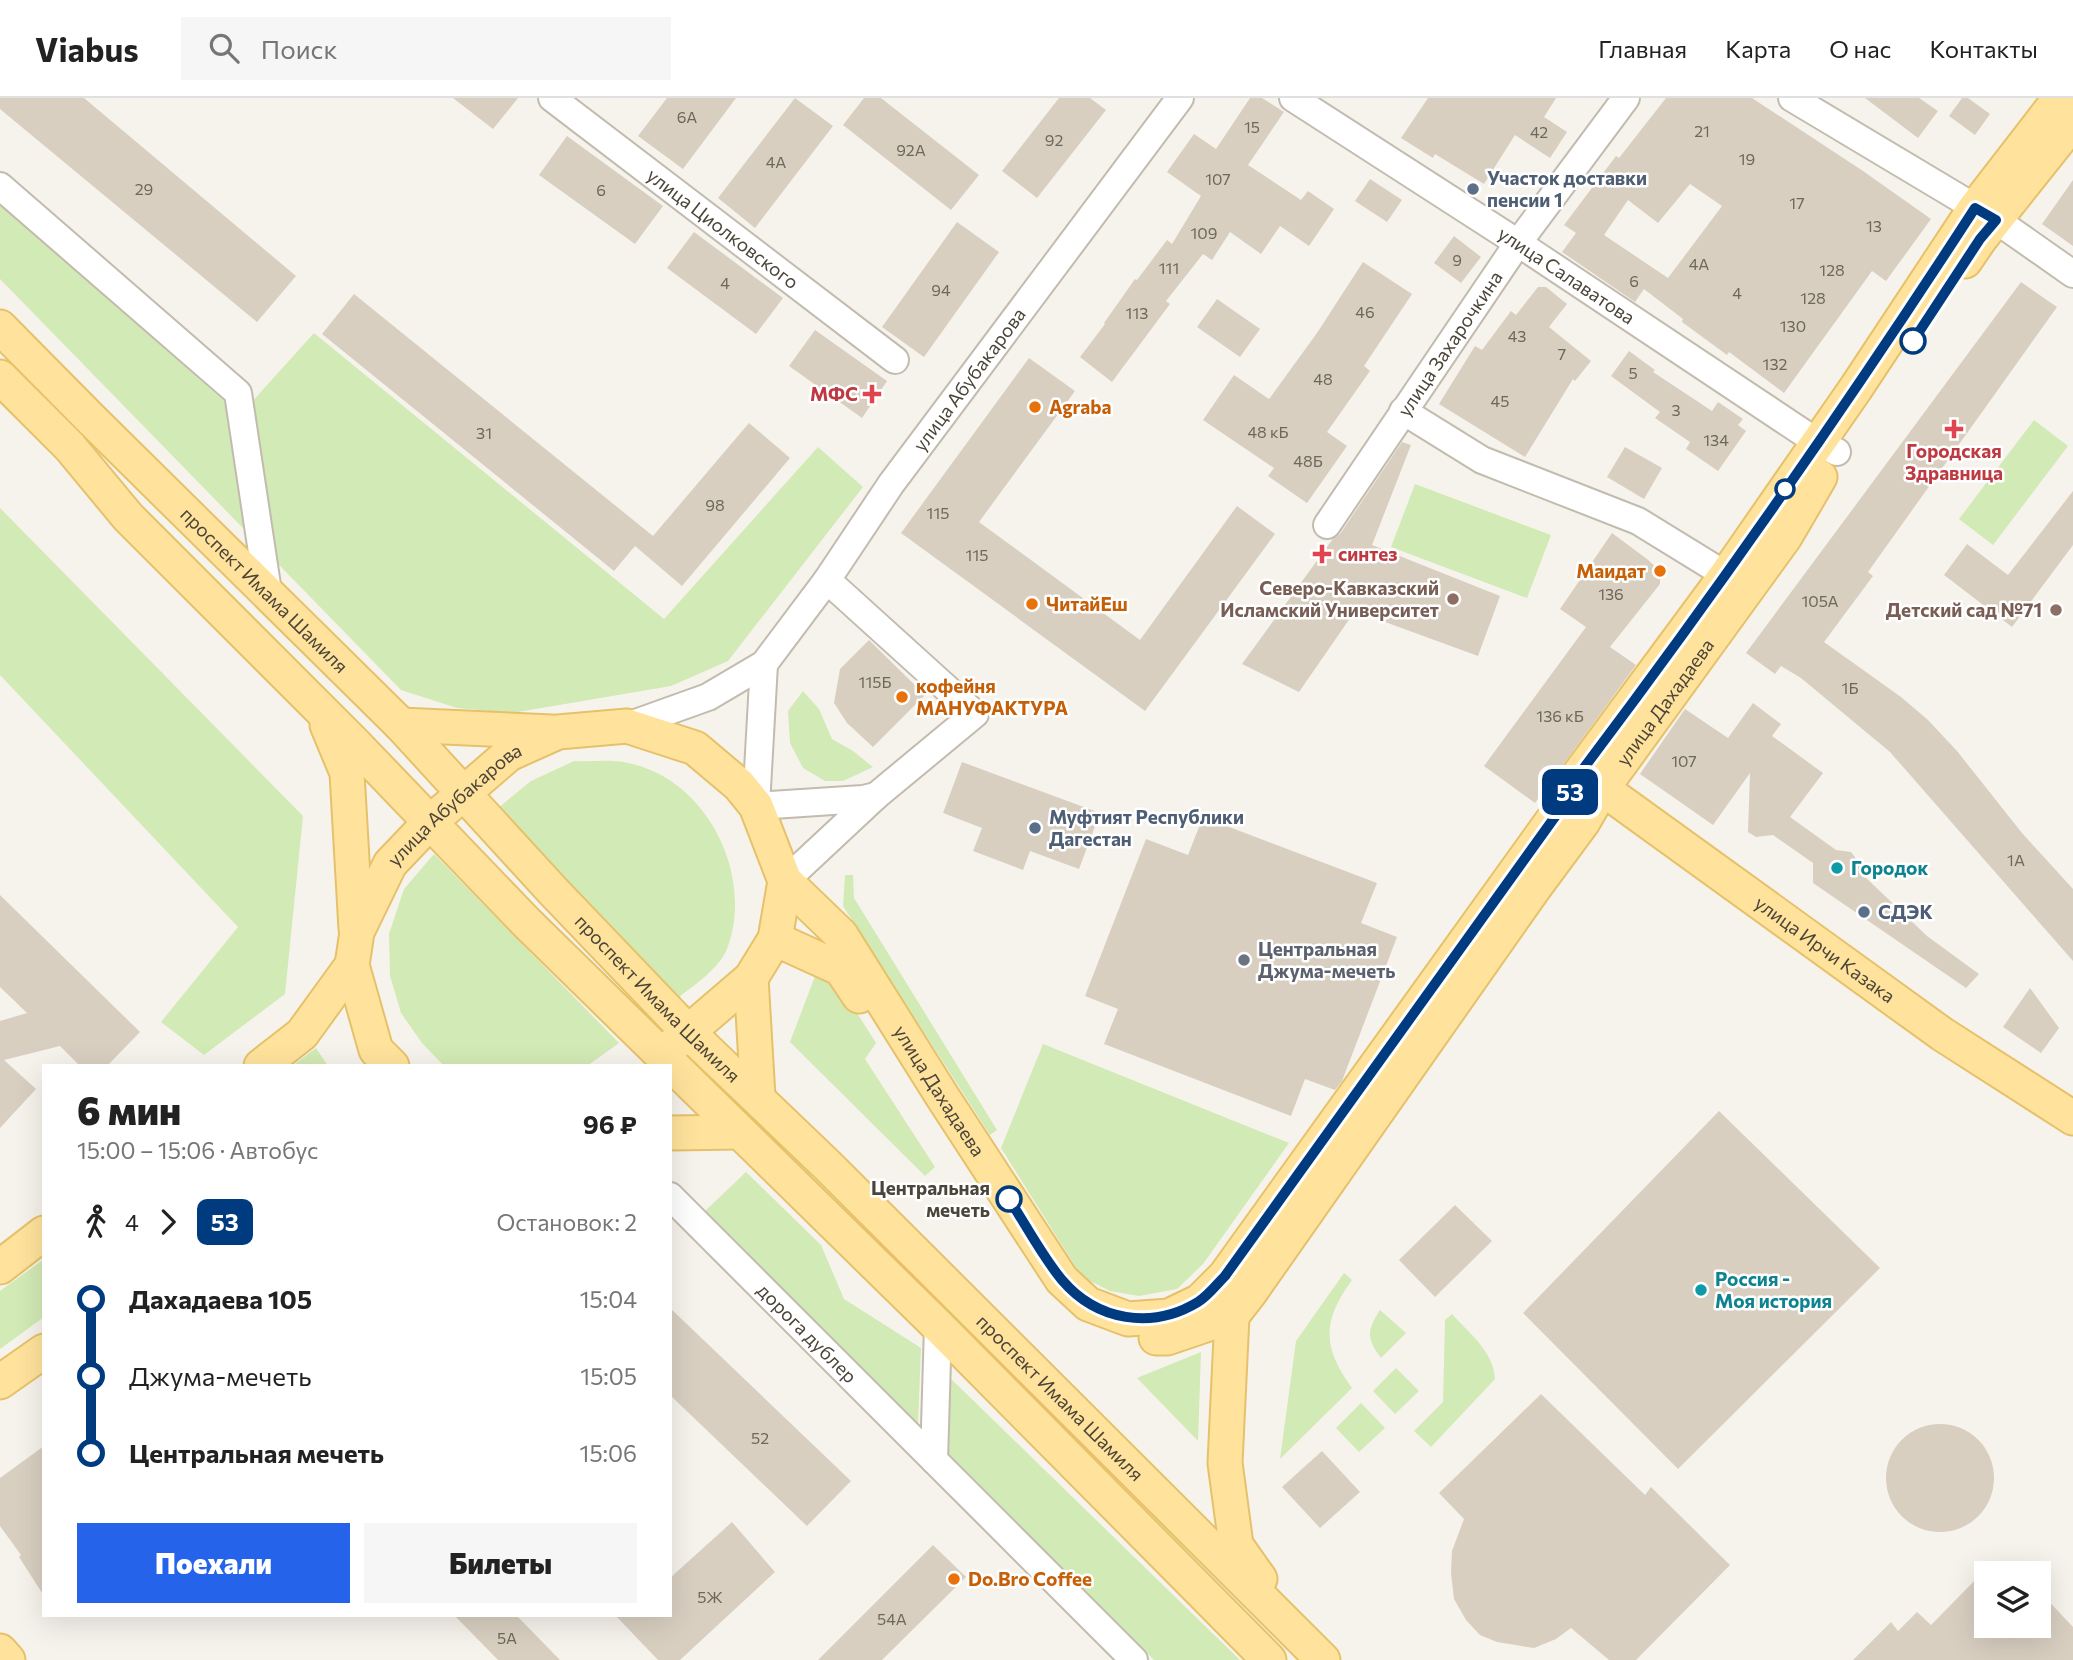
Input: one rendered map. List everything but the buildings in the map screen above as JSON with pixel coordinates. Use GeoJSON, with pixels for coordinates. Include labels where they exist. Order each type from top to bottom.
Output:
{"type":"FeatureCollection","features":[{"type":"Feature","properties":{"kind":"main road","name":"улица Дахадаева"},"geometry":{"type":"LineString","coordinates":[[785,881],[841,935],[1062,1280],[1088,1304],[1128,1319],[1169,1316],[1200,1301],[1225,1276],[1554,818],[1591,781],[1737,581],[1827,447],[1898,327],[1985,214],[2060,98]]}},
{"type":"Feature","properties":{"kind":"main road","name":"улица Дахадаева"},"geometry":{"type":"LineString","coordinates":[[1985,214],[2073,122]]}},
{"type":"Feature","properties":{"kind":"main road","name":"проспект Имама Шамиля"},"geometry":{"type":"LineString","coordinates":[[0,327],[401,725],[553,891],[688,1032],[758,1097],[1323,1660]]}},
{"type":"Feature","properties":{"kind":"main road","name":"проспект Имама Шамиля"},"geometry":{"type":"LineString","coordinates":[[0,377],[70,447],[128,517],[321,710],[526,922],[654,1060]]}},
{"type":"Feature","properties":{"kind":"main road"},"geometry":{"type":"LineString","coordinates":[[321,710],[347,773],[356,932]]}},
{"type":"Feature","properties":{"kind":"main road"},"geometry":{"type":"LineString","coordinates":[[401,725],[558,733]]}},
{"type":"Feature","properties":{"kind":"main road","name":"улица Абубакарова"},"geometry":{"type":"LineString","coordinates":[[390,1064],[376,1050],[352,965],[356,932],[390,864],[429,823],[509,754],[558,733],[628,726],[695,748],[739,785],[756,806],[785,881]]}},
{"type":"Feature","properties":{"kind":"main road","name":"улица Дахадаева"},"geometry":{"type":"LineString","coordinates":[[775,939],[842,969],[962,1162],[1050,1287],[1074,1311],[1122,1336],[1167,1338],[1232,1316],[1583,822],[1591,781]]}},
{"type":"Feature","properties":{"kind":"main road","name":"улица Ирчи Казака"},"geometry":{"type":"LineString","coordinates":[[1591,781],[1942,1034],[2073,1118]]}},
{"type":"Feature","properties":{"kind":"main road"},"geometry":{"type":"LineString","coordinates":[[654,1060],[751,978],[775,939],[785,881]]}},
{"type":"Feature","properties":{"kind":"main road","name":"улица Абубакарова"},"geometry":{"type":"LineString","coordinates":[[264,1064],[302,1034],[352,965]]}},
{"type":"Feature","properties":{"kind":"main road"},"geometry":{"type":"LineString","coordinates":[[751,978],[758,1097]]}},
{"type":"Feature","properties":{"kind":"main road","name":"проспект Имама Шамиля"},"geometry":{"type":"LineString","coordinates":[[672,1075],[740,1132],[938,1326],[1269,1660]]}},
{"type":"Feature","properties":{"kind":"main road"},"geometry":{"type":"LineString","coordinates":[[672,1133],[740,1132]]}},
{"type":"Feature","properties":{"kind":"main road"},"geometry":{"type":"LineString","coordinates":[[0,1267],[42,1235]]}},
{"type":"Feature","properties":{"kind":"main road"},"geometry":{"type":"LineString","coordinates":[[1232,1316],[1225,1463],[1236,1545],[1297,1633]]}},
{"type":"Feature","properties":{"kind":"main road"},"geometry":{"type":"LineString","coordinates":[[0,1382],[42,1352]]}},
{"type":"Feature","properties":{"kind":"main road"},"geometry":{"type":"LineString","coordinates":[[0,1651],[8,1660]]}},
{"type":"Feature","properties":{"kind":"street","name":"улица Циолковского"},"geometry":{"type":"LineString","coordinates":[[552,98],[895,360]]}},
{"type":"Feature","properties":{"kind":"street","name":"улица Абубакарова"},"geometry":{"type":"LineString","coordinates":[[628,726],[708,696],[764,664],[827,580],[891,484],[1180,98]]}},
{"type":"Feature","properties":{"kind":"street","name":"улица Салаватова"},"geometry":{"type":"LineString","coordinates":[[1293,98],[1827,447]]}},
{"type":"Feature","properties":{"kind":"street","name":"улица Захарочкина"},"geometry":{"type":"LineString","coordinates":[[1327,525],[1518,243],[1626,98]]}},
{"type":"Feature","properties":{"kind":"street"},"geometry":{"type":"LineString","coordinates":[[1792,98],[1985,214],[2073,274]]}},
{"type":"Feature","properties":{"kind":"street"},"geometry":{"type":"LineString","coordinates":[[0,186],[238,393],[268,592]]}},
{"type":"Feature","properties":{"kind":"street"},"geometry":{"type":"LineString","coordinates":[[1403,411],[1482,460],[1638,521],[1737,581]]}},
{"type":"Feature","properties":{"kind":"street"},"geometry":{"type":"LineString","coordinates":[[785,881],[876,796],[975,714],[827,580]]}},
{"type":"Feature","properties":{"kind":"street","name":"улица Абубакарова"},"geometry":{"type":"LineString","coordinates":[[756,806],[764,664]]}},
{"type":"Feature","properties":{"kind":"street"},"geometry":{"type":"LineString","coordinates":[[756,806],[876,796]]}},
{"type":"Feature","properties":{"kind":"street","name":"дорога дублер"},"geometry":{"type":"LineString","coordinates":[[672,1198],[1134,1660]]}},
{"type":"Feature","properties":{"kind":"street"},"geometry":{"type":"LineString","coordinates":[[938,1326],[939,1465]]}},
{"type":"Feature","properties":{"kind":"green space"},"geometry":{"type":"Polygon","coordinates":[[[0,204],[240,415],[314,333],[664,619],[818,447],[863,487],[728,661],[671,686],[512,713],[457,708],[401,690],[0,279],[0,204]]]}},
{"type":"Feature","properties":{"kind":"green space"},"geometry":{"type":"Polygon","coordinates":[[[2034,420],[2068,446],[1993,545],[1959,519],[2034,420]]]}},
{"type":"Feature","properties":{"kind":"green space"},"geometry":{"type":"Polygon","coordinates":[[[1415,484],[1551,535],[1527,598],[1391,547],[1415,484]]]}},
{"type":"Feature","properties":{"kind":"green space"},"geometry":{"type":"Polygon","coordinates":[[[0,508],[303,816],[285,994],[204,1055],[161,1022],[238,927],[0,675],[0,508]]]}},
{"type":"Feature","properties":{"kind":"green space"},"geometry":{"type":"Polygon","coordinates":[[[803,691],[819,709],[832,739],[873,767],[843,781],[825,781],[803,768],[790,743],[788,711],[803,691]]]}},
{"type":"Feature","properties":{"kind":"green space"},"geometry":{"type":"Polygon","coordinates":[[[574,761],[628,763],[656,773],[681,788],[701,809],[718,834],[729,862],[734,891],[734,920],[727,949],[706,976],[678,998],[498,808],[531,781],[574,761]]]}},
{"type":"Feature","properties":{"kind":"green space"},"geometry":{"type":"Polygon","coordinates":[[[434,854],[619,1043],[590,1064],[442,1064],[422,1043],[401,1013],[390,976],[389,934],[404,889],[434,854]]]}},
{"type":"Feature","properties":{"kind":"green space"},"geometry":{"type":"Polygon","coordinates":[[[845,875],[853,875],[854,898],[997,1130],[990,1135],[843,906],[845,875]]]}},
{"type":"Feature","properties":{"kind":"green space"},"geometry":{"type":"Polygon","coordinates":[[[817,971],[838,983],[876,1043],[865,1059],[935,1167],[925,1176],[790,1042],[817,971]]]}},
{"type":"Feature","properties":{"kind":"green space"},"geometry":{"type":"Polygon","coordinates":[[[1043,1044],[1289,1143],[1203,1264],[1177,1289],[1139,1296],[1110,1291],[1082,1277],[1001,1148],[1043,1044]]]}},
{"type":"Feature","properties":{"kind":"green space"},"geometry":{"type":"Polygon","coordinates":[[[316,1048],[327,1064],[295,1064],[316,1048]]]}},
{"type":"Feature","properties":{"kind":"green space"},"geometry":{"type":"Polygon","coordinates":[[[746,1172],[821,1245],[844,1299],[921,1348],[918,1424],[704,1212],[746,1172]]]}},
{"type":"Feature","properties":{"kind":"green space"},"geometry":{"type":"Polygon","coordinates":[[[42,1260],[42,1318],[0,1349],[0,1291],[42,1260]]]}},
{"type":"Feature","properties":{"kind":"green space"},"geometry":{"type":"Polygon","coordinates":[[[1344,1273],[1352,1280],[1335,1308],[1330,1334],[1335,1360],[1352,1388],[1280,1459],[1296,1341],[1344,1273]]]}},
{"type":"Feature","properties":{"kind":"green space"},"geometry":{"type":"Polygon","coordinates":[[[1380,1310],[1406,1333],[1381,1358],[1370,1334],[1380,1310]]]}},
{"type":"Feature","properties":{"kind":"green space"},"geometry":{"type":"Polygon","coordinates":[[[1452,1314],[1485,1352],[1494,1369],[1495,1379],[1431,1447],[1414,1431],[1443,1402],[1445,1320],[1452,1314]]]}},
{"type":"Feature","properties":{"kind":"green space"},"geometry":{"type":"Polygon","coordinates":[[[1201,1352],[1198,1441],[1137,1378],[1201,1352]]]}},
{"type":"Feature","properties":{"kind":"green space"},"geometry":{"type":"Polygon","coordinates":[[[1396,1368],[1419,1391],[1395,1414],[1373,1391],[1396,1368]]]}},
{"type":"Feature","properties":{"kind":"green space"},"geometry":{"type":"Polygon","coordinates":[[[947,1375],[1240,1660],[1154,1660],[946,1451],[947,1375]]]}},
{"type":"Feature","properties":{"kind":"green space"},"geometry":{"type":"Polygon","coordinates":[[[1361,1403],[1385,1428],[1359,1452],[1336,1428],[1361,1403]]]}},
{"type":"Feature","properties":{"kind":"bus line","name":"53"},"geometry":{"type":"LineString","coordinates":[[1009,1199],[1062,1280],[1088,1304],[1128,1319],[1169,1316],[1200,1301],[1225,1276],[1562,807],[1580,773],[1727,574],[1898,327],[1975,208],[1996,220],[1980,239],[1913,341]]}},
{"type":"Feature","properties":{"kind":"place","name":"Участок доставки пенсии 1"},"geometry":{"type":"Point","coordinates":[1473,189]}},
{"type":"Feature","properties":{"kind":"place","name":"МФС"},"geometry":{"type":"Point","coordinates":[872,394]}},
{"type":"Feature","properties":{"kind":"place","name":"Agraba"},"geometry":{"type":"Point","coordinates":[1035,407]}},
{"type":"Feature","properties":{"kind":"place","name":"Городская Здравница"},"geometry":{"type":"Point","coordinates":[1954,429]}},
{"type":"Feature","properties":{"kind":"place","name":"синтез"},"geometry":{"type":"Point","coordinates":[1322,554]}},
{"type":"Feature","properties":{"kind":"place","name":"Маидат"},"geometry":{"type":"Point","coordinates":[1660,571]}},
{"type":"Feature","properties":{"kind":"place","name":"Северо-Кавказский Исламский Университет"},"geometry":{"type":"Point","coordinates":[1453,599]}},
{"type":"Feature","properties":{"kind":"place","name":"ЧитайЕш"},"geometry":{"type":"Point","coordinates":[1032,604]}},
{"type":"Feature","properties":{"kind":"place","name":"Детский сад №71"},"geometry":{"type":"Point","coordinates":[2056,610]}},
{"type":"Feature","properties":{"kind":"place","name":"кофейня МАНУФАКТУРА"},"geometry":{"type":"Point","coordinates":[902,697]}},
{"type":"Feature","properties":{"kind":"place","name":"Муфтият Республики Дагестан"},"geometry":{"type":"Point","coordinates":[1035,828]}},
{"type":"Feature","properties":{"kind":"place","name":"Городок"},"geometry":{"type":"Point","coordinates":[1837,868]}},
{"type":"Feature","properties":{"kind":"place","name":"СДЭК"},"geometry":{"type":"Point","coordinates":[1864,912]}},
{"type":"Feature","properties":{"kind":"place","name":"Центральная Джума-мечеть"},"geometry":{"type":"Point","coordinates":[1244,960]}},
{"type":"Feature","properties":{"kind":"place","name":"Центральная мечеть"},"geometry":{"type":"Point","coordinates":[1009,1199]}},
{"type":"Feature","properties":{"kind":"place","name":"Россия - Моя история"},"geometry":{"type":"Point","coordinates":[1701,1290]}},
{"type":"Feature","properties":{"kind":"place","name":"Do.Bro Coffee"},"geometry":{"type":"Point","coordinates":[954,1579]}}]}
